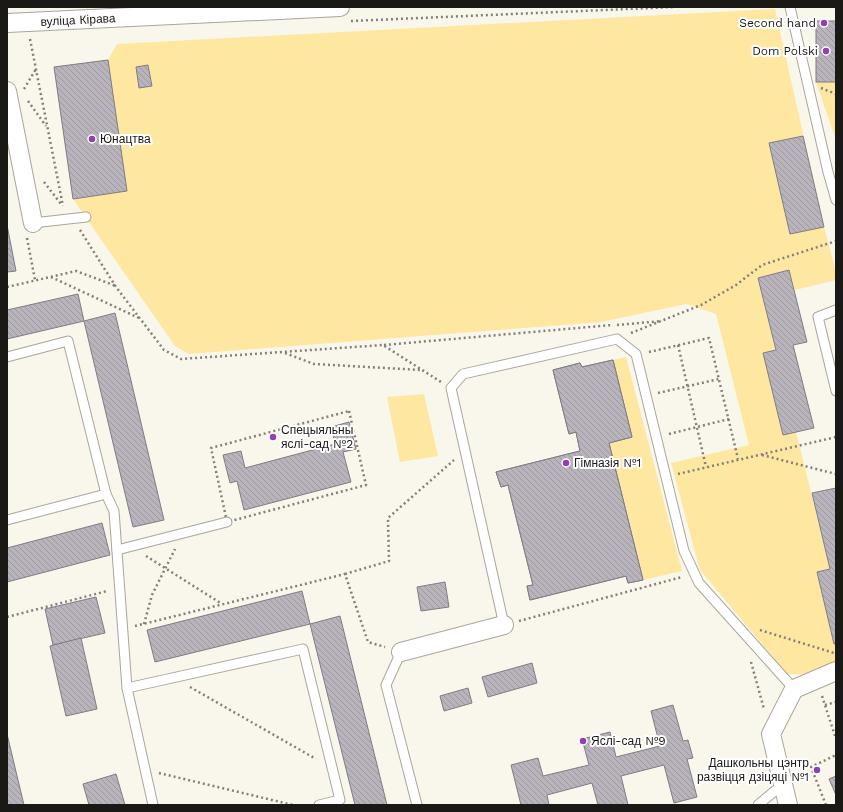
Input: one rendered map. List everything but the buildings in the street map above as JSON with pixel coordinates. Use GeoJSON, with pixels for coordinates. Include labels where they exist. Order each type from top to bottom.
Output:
{"type":"FeatureCollection","features":[{"type":"Feature","properties":{"kind":"street","name":"вуліца Кірава"},"geometry":{"type":"LineString","coordinates":[[7,23],[208,10],[340,7]]}},
{"type":"Feature","properties":{"kind":"street"},"geometry":{"type":"LineString","coordinates":[[7,91],[33,223]]}},
{"type":"Feature","properties":{"kind":"street"},"geometry":{"type":"LineString","coordinates":[[401,652],[504,625]]}},
{"type":"Feature","properties":{"kind":"street"},"geometry":{"type":"LineString","coordinates":[[788,805],[771,734],[794,689],[836,671]]}},
{"type":"Feature","properties":{"kind":"lane"},"geometry":{"type":"LineString","coordinates":[[790,7],[832,171],[836,200]]}},
{"type":"Feature","properties":{"kind":"lane"},"geometry":{"type":"LineString","coordinates":[[33,223],[86,217]]}},
{"type":"Feature","properties":{"kind":"lane"},"geometry":{"type":"LineString","coordinates":[[836,310],[818,317],[836,390]]}},
{"type":"Feature","properties":{"kind":"lane"},"geometry":{"type":"LineString","coordinates":[[504,625],[451,388],[463,374],[617,339],[636,354],[684,551],[699,583],[794,689]]}},
{"type":"Feature","properties":{"kind":"lane"},"geometry":{"type":"LineString","coordinates":[[7,357],[68,341],[106,494],[114,511],[127,688],[153,805]]}},
{"type":"Feature","properties":{"kind":"lane"},"geometry":{"type":"LineString","coordinates":[[7,520],[106,494]]}},
{"type":"Feature","properties":{"kind":"lane"},"geometry":{"type":"LineString","coordinates":[[117,550],[227,522]]}},
{"type":"Feature","properties":{"kind":"lane"},"geometry":{"type":"LineString","coordinates":[[127,688],[302,649],[340,803],[319,805]]}},
{"type":"Feature","properties":{"kind":"lane"},"geometry":{"type":"LineString","coordinates":[[401,652],[386,685],[416,805]]}},
{"type":"Feature","properties":{"kind":"lane"},"geometry":{"type":"LineString","coordinates":[[758,805],[783,784]]}},
{"type":"Feature","properties":{"kind":"path"},"geometry":{"type":"LineString","coordinates":[[27,22],[62,204],[116,287],[164,350],[181,358],[384,345],[662,321]]}},
{"type":"Feature","properties":{"kind":"path"},"geometry":{"type":"LineString","coordinates":[[617,339],[700,305],[736,285],[762,265],[836,241]]}},
{"type":"Feature","properties":{"kind":"path"},"geometry":{"type":"LineString","coordinates":[[7,286],[76,271],[116,287]]}},
{"type":"Feature","properties":{"kind":"path"},"geometry":{"type":"LineString","coordinates":[[50,277],[140,319]]}},
{"type":"Feature","properties":{"kind":"path"},"geometry":{"type":"LineString","coordinates":[[649,359],[647,352],[709,338],[738,459]]}},
{"type":"Feature","properties":{"kind":"path"},"geometry":{"type":"LineString","coordinates":[[384,345],[451,388]]}},
{"type":"Feature","properties":{"kind":"path"},"geometry":{"type":"LineString","coordinates":[[678,345],[706,467]]}},
{"type":"Feature","properties":{"kind":"path"},"geometry":{"type":"LineString","coordinates":[[282,352],[314,364],[423,370]]}},
{"type":"Feature","properties":{"kind":"path"},"geometry":{"type":"LineString","coordinates":[[657,394],[719,379]]}},
{"type":"Feature","properties":{"kind":"path"},"geometry":{"type":"LineString","coordinates":[[656,387],[659,400]]}},
{"type":"Feature","properties":{"kind":"path"},"geometry":{"type":"LineString","coordinates":[[349,411],[366,485],[227,522],[211,448],[349,411]]}},
{"type":"Feature","properties":{"kind":"path"},"geometry":{"type":"LineString","coordinates":[[667,435],[728,419]]}},
{"type":"Feature","properties":{"kind":"path"},"geometry":{"type":"LineString","coordinates":[[666,428],[669,441]]}},
{"type":"Feature","properties":{"kind":"path"},"geometry":{"type":"LineString","coordinates":[[675,468],[677,474],[836,437]]}},
{"type":"Feature","properties":{"kind":"path"},"geometry":{"type":"LineString","coordinates":[[123,629],[344,574],[389,561],[388,518],[465,450]]}},
{"type":"Feature","properties":{"kind":"path"},"geometry":{"type":"LineString","coordinates":[[762,454],[836,474]]}},
{"type":"Feature","properties":{"kind":"path"},"geometry":{"type":"LineString","coordinates":[[143,624],[152,595],[183,533]]}},
{"type":"Feature","properties":{"kind":"path"},"geometry":{"type":"LineString","coordinates":[[130,546],[222,604]]}},
{"type":"Feature","properties":{"kind":"path"},"geometry":{"type":"LineString","coordinates":[[504,625],[694,573]]}},
{"type":"Feature","properties":{"kind":"path"},"geometry":{"type":"LineString","coordinates":[[344,574],[368,642],[401,652]]}},
{"type":"Feature","properties":{"kind":"path"},"geometry":{"type":"LineString","coordinates":[[7,616],[120,588]]}},
{"type":"Feature","properties":{"kind":"path"},"geometry":{"type":"LineString","coordinates":[[734,622],[836,654]]}},
{"type":"Feature","properties":{"kind":"path"},"geometry":{"type":"LineString","coordinates":[[751,661],[771,734]]}},
{"type":"Feature","properties":{"kind":"path"},"geometry":{"type":"LineString","coordinates":[[174,678],[332,768]]}},
{"type":"Feature","properties":{"kind":"path"},"geometry":{"type":"LineString","coordinates":[[816,679],[836,739]]}},
{"type":"Feature","properties":{"kind":"path"},"geometry":{"type":"LineString","coordinates":[[825,705],[836,702]]}},
{"type":"Feature","properties":{"kind":"path"},"geometry":{"type":"LineString","coordinates":[[826,805],[811,767],[836,756]]}},
{"type":"Feature","properties":{"kind":"path"},"geometry":{"type":"LineString","coordinates":[[145,770],[293,805]]}},
{"type":"Feature","properties":{"kind":"shaded area"},"geometry":{"type":"Polygon","coordinates":[[[775,9],[824,227],[836,272],[836,280],[795,290],[789,270],[759,278],[776,350],[763,353],[783,435],[796,432],[830,569],[817,572],[836,648],[836,662],[802,674],[787,674],[700,570],[671,463],[749,445],[716,314],[686,304],[601,322],[189,354],[175,346],[73,199],[54,67],[108,60],[117,44],[775,9]]]}},
{"type":"Feature","properties":{"kind":"shaded area"},"geometry":{"type":"Polygon","coordinates":[[[816,82],[836,82],[836,140],[816,82]]]}},
{"type":"Feature","properties":{"kind":"shaded area"},"geometry":{"type":"Polygon","coordinates":[[[626,357],[682,571],[643,580],[609,443],[632,437],[613,360],[626,357]]]}},
{"type":"Feature","properties":{"kind":"shaded area"},"geometry":{"type":"Polygon","coordinates":[[[424,394],[438,456],[400,462],[387,397],[424,394]]]}},
{"type":"Feature","properties":{"kind":"place","name":"Second hand"},"geometry":{"type":"Point","coordinates":[824,23]}},
{"type":"Feature","properties":{"kind":"place","name":"Dom Polski"},"geometry":{"type":"Point","coordinates":[826,51]}},
{"type":"Feature","properties":{"kind":"place","name":"Юнацтва"},"geometry":{"type":"Point","coordinates":[92,139]}},
{"type":"Feature","properties":{"kind":"place","name":"Спецыяльны яслі-сад №2"},"geometry":{"type":"Point","coordinates":[273,437]}},
{"type":"Feature","properties":{"kind":"place","name":"Гімназія №1"},"geometry":{"type":"Point","coordinates":[566,463]}},
{"type":"Feature","properties":{"kind":"place","name":"Яслі-сад №9"},"geometry":{"type":"Point","coordinates":[583,741]}},
{"type":"Feature","properties":{"kind":"place","name":"Дашкольны цэнтр развіцця дзіцяці №1"},"geometry":{"type":"Point","coordinates":[817,770]}}]}
